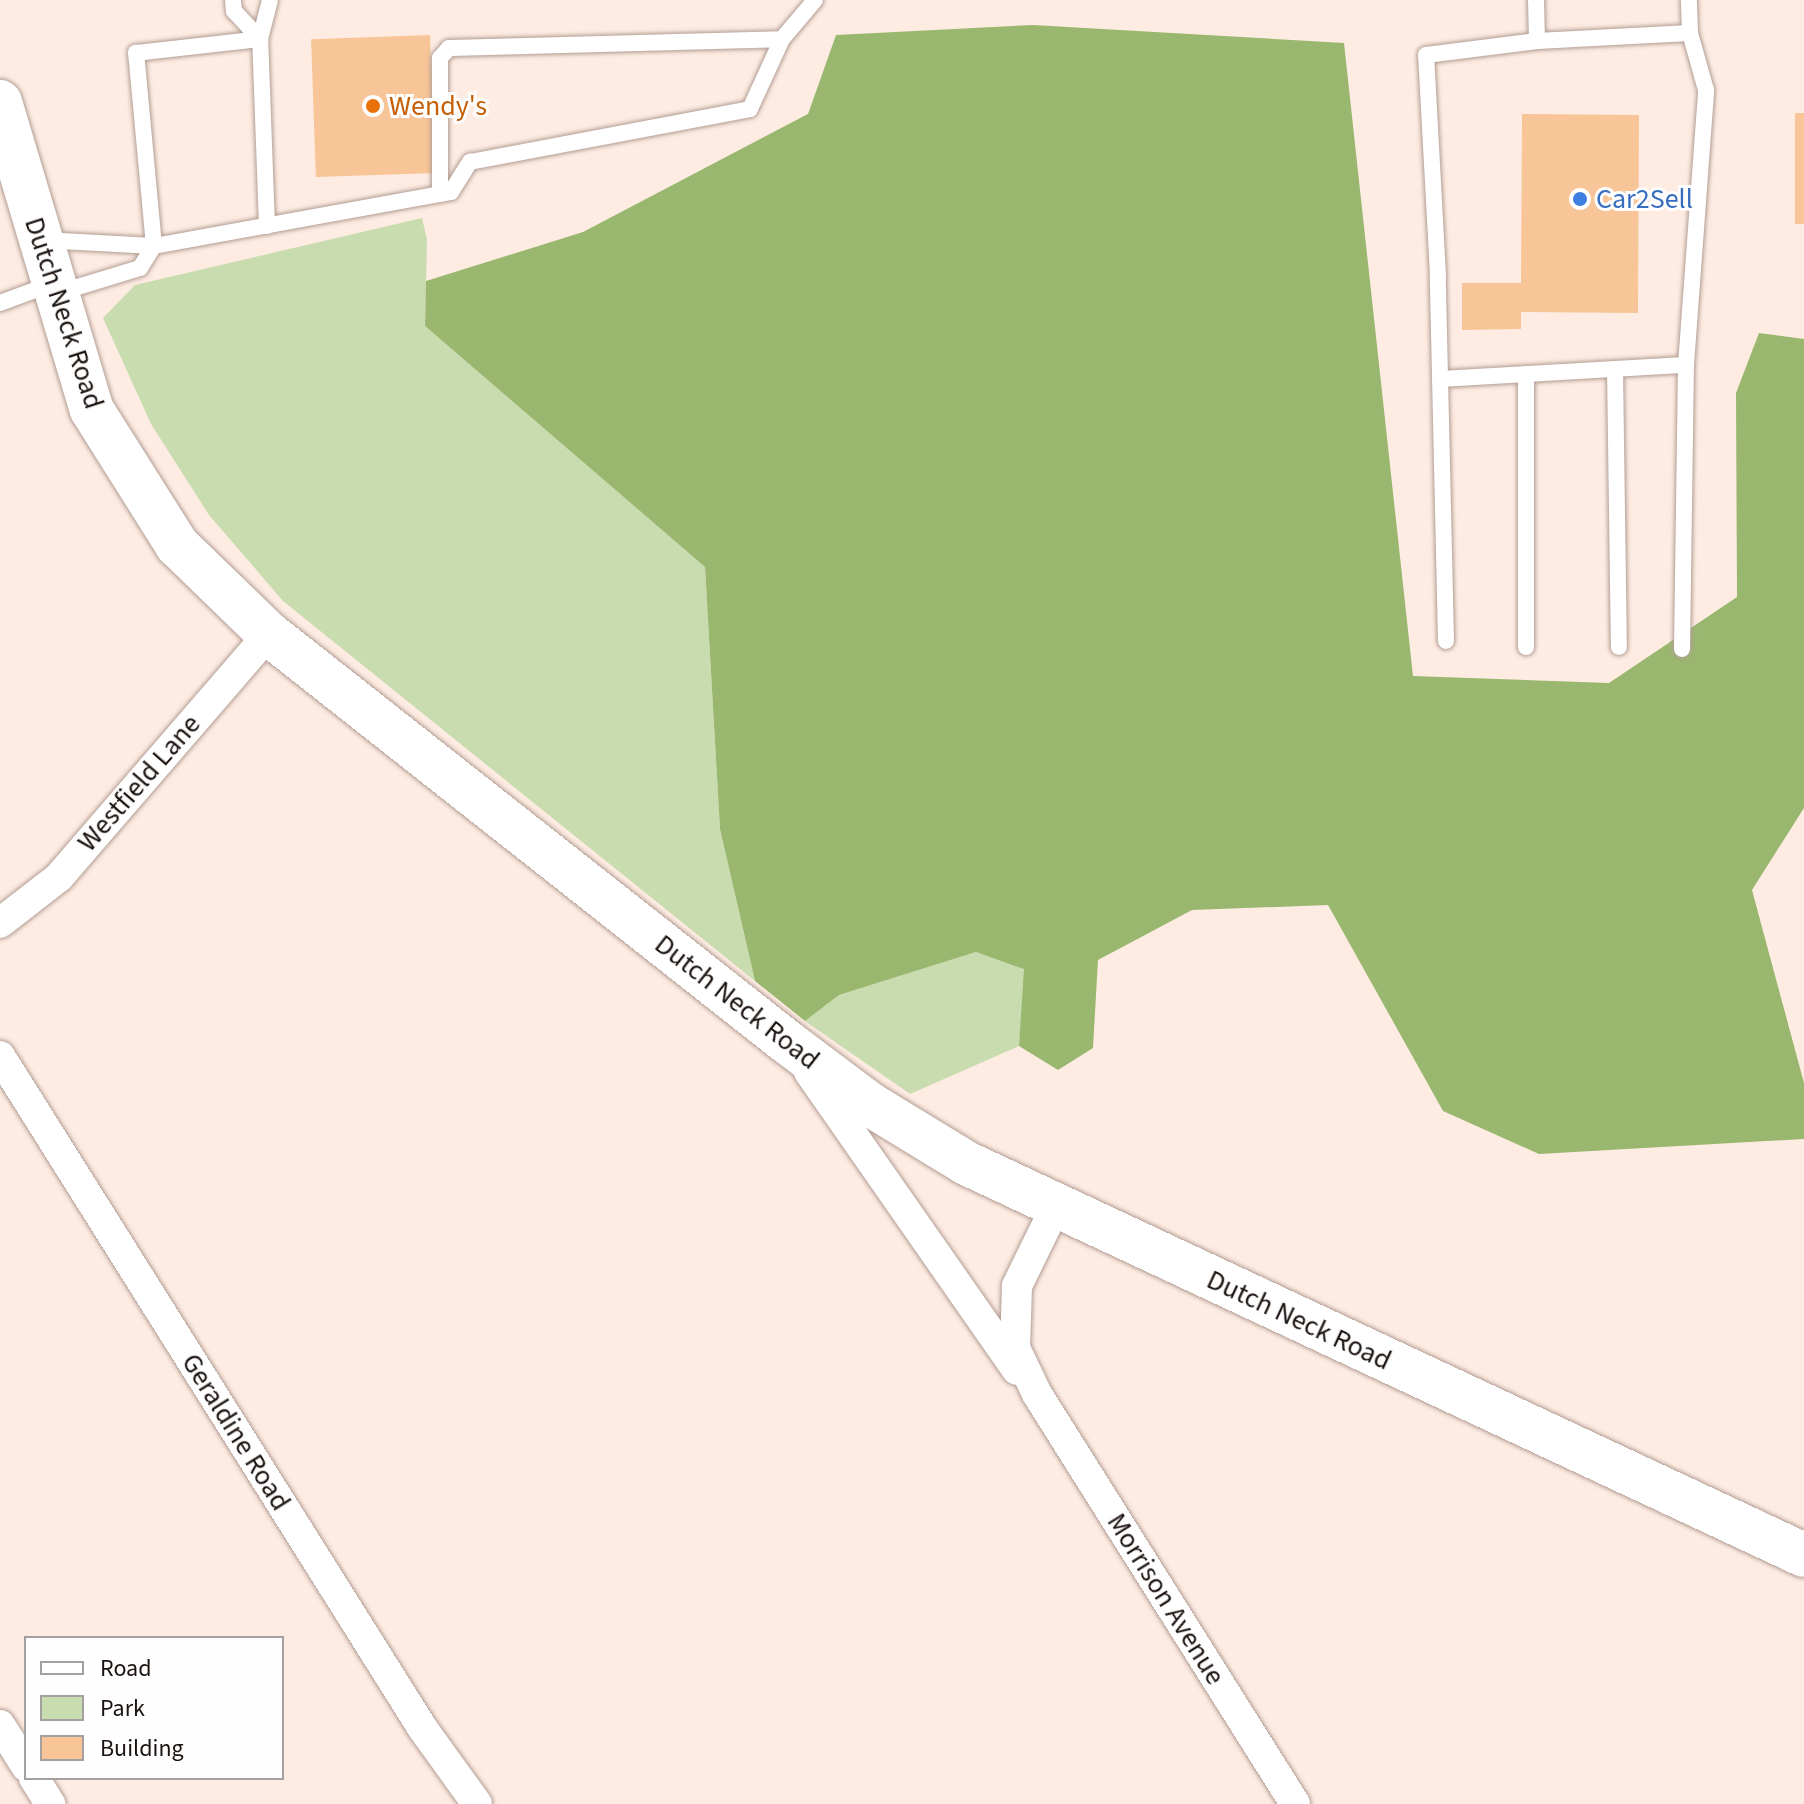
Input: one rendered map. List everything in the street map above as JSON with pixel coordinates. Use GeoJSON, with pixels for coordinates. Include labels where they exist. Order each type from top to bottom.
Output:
{"type":"FeatureCollection","features":[{"type":"Feature","properties":{"kind":"street","name":"Dutch Neck Road"},"geometry":{"type":"LineString","coordinates":[[0,102],[92,410],[130,479],[177,545],[269,634],[871,1105],[1055,1208],[1804,1555]]}},
{"type":"Feature","properties":{"kind":"street","name":"Westfield Lane"},"geometry":{"type":"LineString","coordinates":[[0,923],[59,877],[269,634]]}},
{"type":"Feature","properties":{"kind":"street","name":"Morrison Avenue"},"geometry":{"type":"LineString","coordinates":[[787,1042],[865,1147],[981,1326],[1037,1394]]}},
{"type":"Feature","properties":{"kind":"street","name":"Geraldine Road"},"geometry":{"type":"LineString","coordinates":[[0,1056],[423,1729],[477,1804]]}},
{"type":"Feature","properties":{"kind":"street","name":"Morrison Avenue"},"geometry":{"type":"LineString","coordinates":[[1055,1208],[1017,1286],[1012,1316],[1015,1348],[1037,1394],[1295,1804]]}},
{"type":"Feature","properties":{"kind":"street"},"geometry":{"type":"LineString","coordinates":[[0,1725],[24,1763]]}},
{"type":"Feature","properties":{"kind":"street"},"geometry":{"type":"LineString","coordinates":[[35,1780],[50,1804]]}},
{"type":"Feature","properties":{"kind":"lane"},"geometry":{"type":"LineString","coordinates":[[233,0],[234,11],[260,39]]}},
{"type":"Feature","properties":{"kind":"lane"},"geometry":{"type":"LineString","coordinates":[[267,226],[260,39],[270,0]]}},
{"type":"Feature","properties":{"kind":"lane"},"geometry":{"type":"LineString","coordinates":[[40,240],[154,246],[267,226],[451,192],[470,162],[750,109],[782,39],[815,0]]}},
{"type":"Feature","properties":{"kind":"lane"},"geometry":{"type":"LineString","coordinates":[[1536,0],[1537,41]]}},
{"type":"Feature","properties":{"kind":"lane"},"geometry":{"type":"LineString","coordinates":[[1682,649],[1686,365],[1706,90],[1690,33],[1689,0]]}},
{"type":"Feature","properties":{"kind":"lane"},"geometry":{"type":"LineString","coordinates":[[1446,641],[1440,379],[1426,55],[1537,41],[1690,33]]}},
{"type":"Feature","properties":{"kind":"lane"},"geometry":{"type":"LineString","coordinates":[[0,303],[140,268],[154,246],[136,53],[260,39]]}},
{"type":"Feature","properties":{"kind":"lane"},"geometry":{"type":"LineString","coordinates":[[440,194],[440,58],[449,48],[782,39]]}},
{"type":"Feature","properties":{"kind":"lane"},"geometry":{"type":"LineString","coordinates":[[1440,379],[1686,365]]}},
{"type":"Feature","properties":{"kind":"lane"},"geometry":{"type":"LineString","coordinates":[[1615,369],[1619,647]]}},
{"type":"Feature","properties":{"kind":"lane"},"geometry":{"type":"LineString","coordinates":[[1526,374],[1526,647]]}},
{"type":"Feature","properties":{"kind":"green space"},"geometry":{"type":"Polygon","coordinates":[[[1033,25],[1344,43],[1413,676],[1609,683],[1737,597],[1736,393],[1759,333],[1804,339],[1804,808],[1752,890],[1804,1083],[1804,1139],[1539,1154],[1443,1111],[1328,905],[1192,910],[1098,960],[1093,1048],[1058,1070],[1019,1046],[1024,969],[976,952],[839,995],[805,1021],[755,981],[720,829],[705,567],[425,326],[426,281],[583,232],[808,114],[836,35],[1033,25]]]}},
{"type":"Feature","properties":{"kind":"green space"},"geometry":{"type":"Polygon","coordinates":[[[422,218],[427,240],[425,326],[705,567],[720,829],[755,981],[283,601],[209,515],[151,424],[103,318],[135,285],[422,218]]]}},
{"type":"Feature","properties":{"kind":"green space"},"geometry":{"type":"Polygon","coordinates":[[[976,952],[1025,969],[1019,1046],[910,1094],[805,1021],[839,995],[976,952]]]}},
{"type":"Feature","properties":{"kind":"building","name":"Wendy's"},"geometry":{"type":"Polygon","coordinates":[[[430,35],[435,173],[316,177],[311,39],[430,35]]]}},
{"type":"Feature","properties":{"kind":"building"},"geometry":{"type":"Polygon","coordinates":[[[1795,113],[1804,113],[1804,224],[1795,224],[1795,113]]]}},
{"type":"Feature","properties":{"kind":"building","name":"Car2Sell"},"geometry":{"type":"Polygon","coordinates":[[[1522,114],[1639,115],[1638,313],[1521,312],[1521,329],[1462,330],[1462,283],[1521,283],[1522,114]]]}},
{"type":"Feature","properties":{"kind":"place","name":"Wendy's"},"geometry":{"type":"Point","coordinates":[373,106]}},
{"type":"Feature","properties":{"kind":"place","name":"Car2Sell"},"geometry":{"type":"Point","coordinates":[1580,199]}}]}
